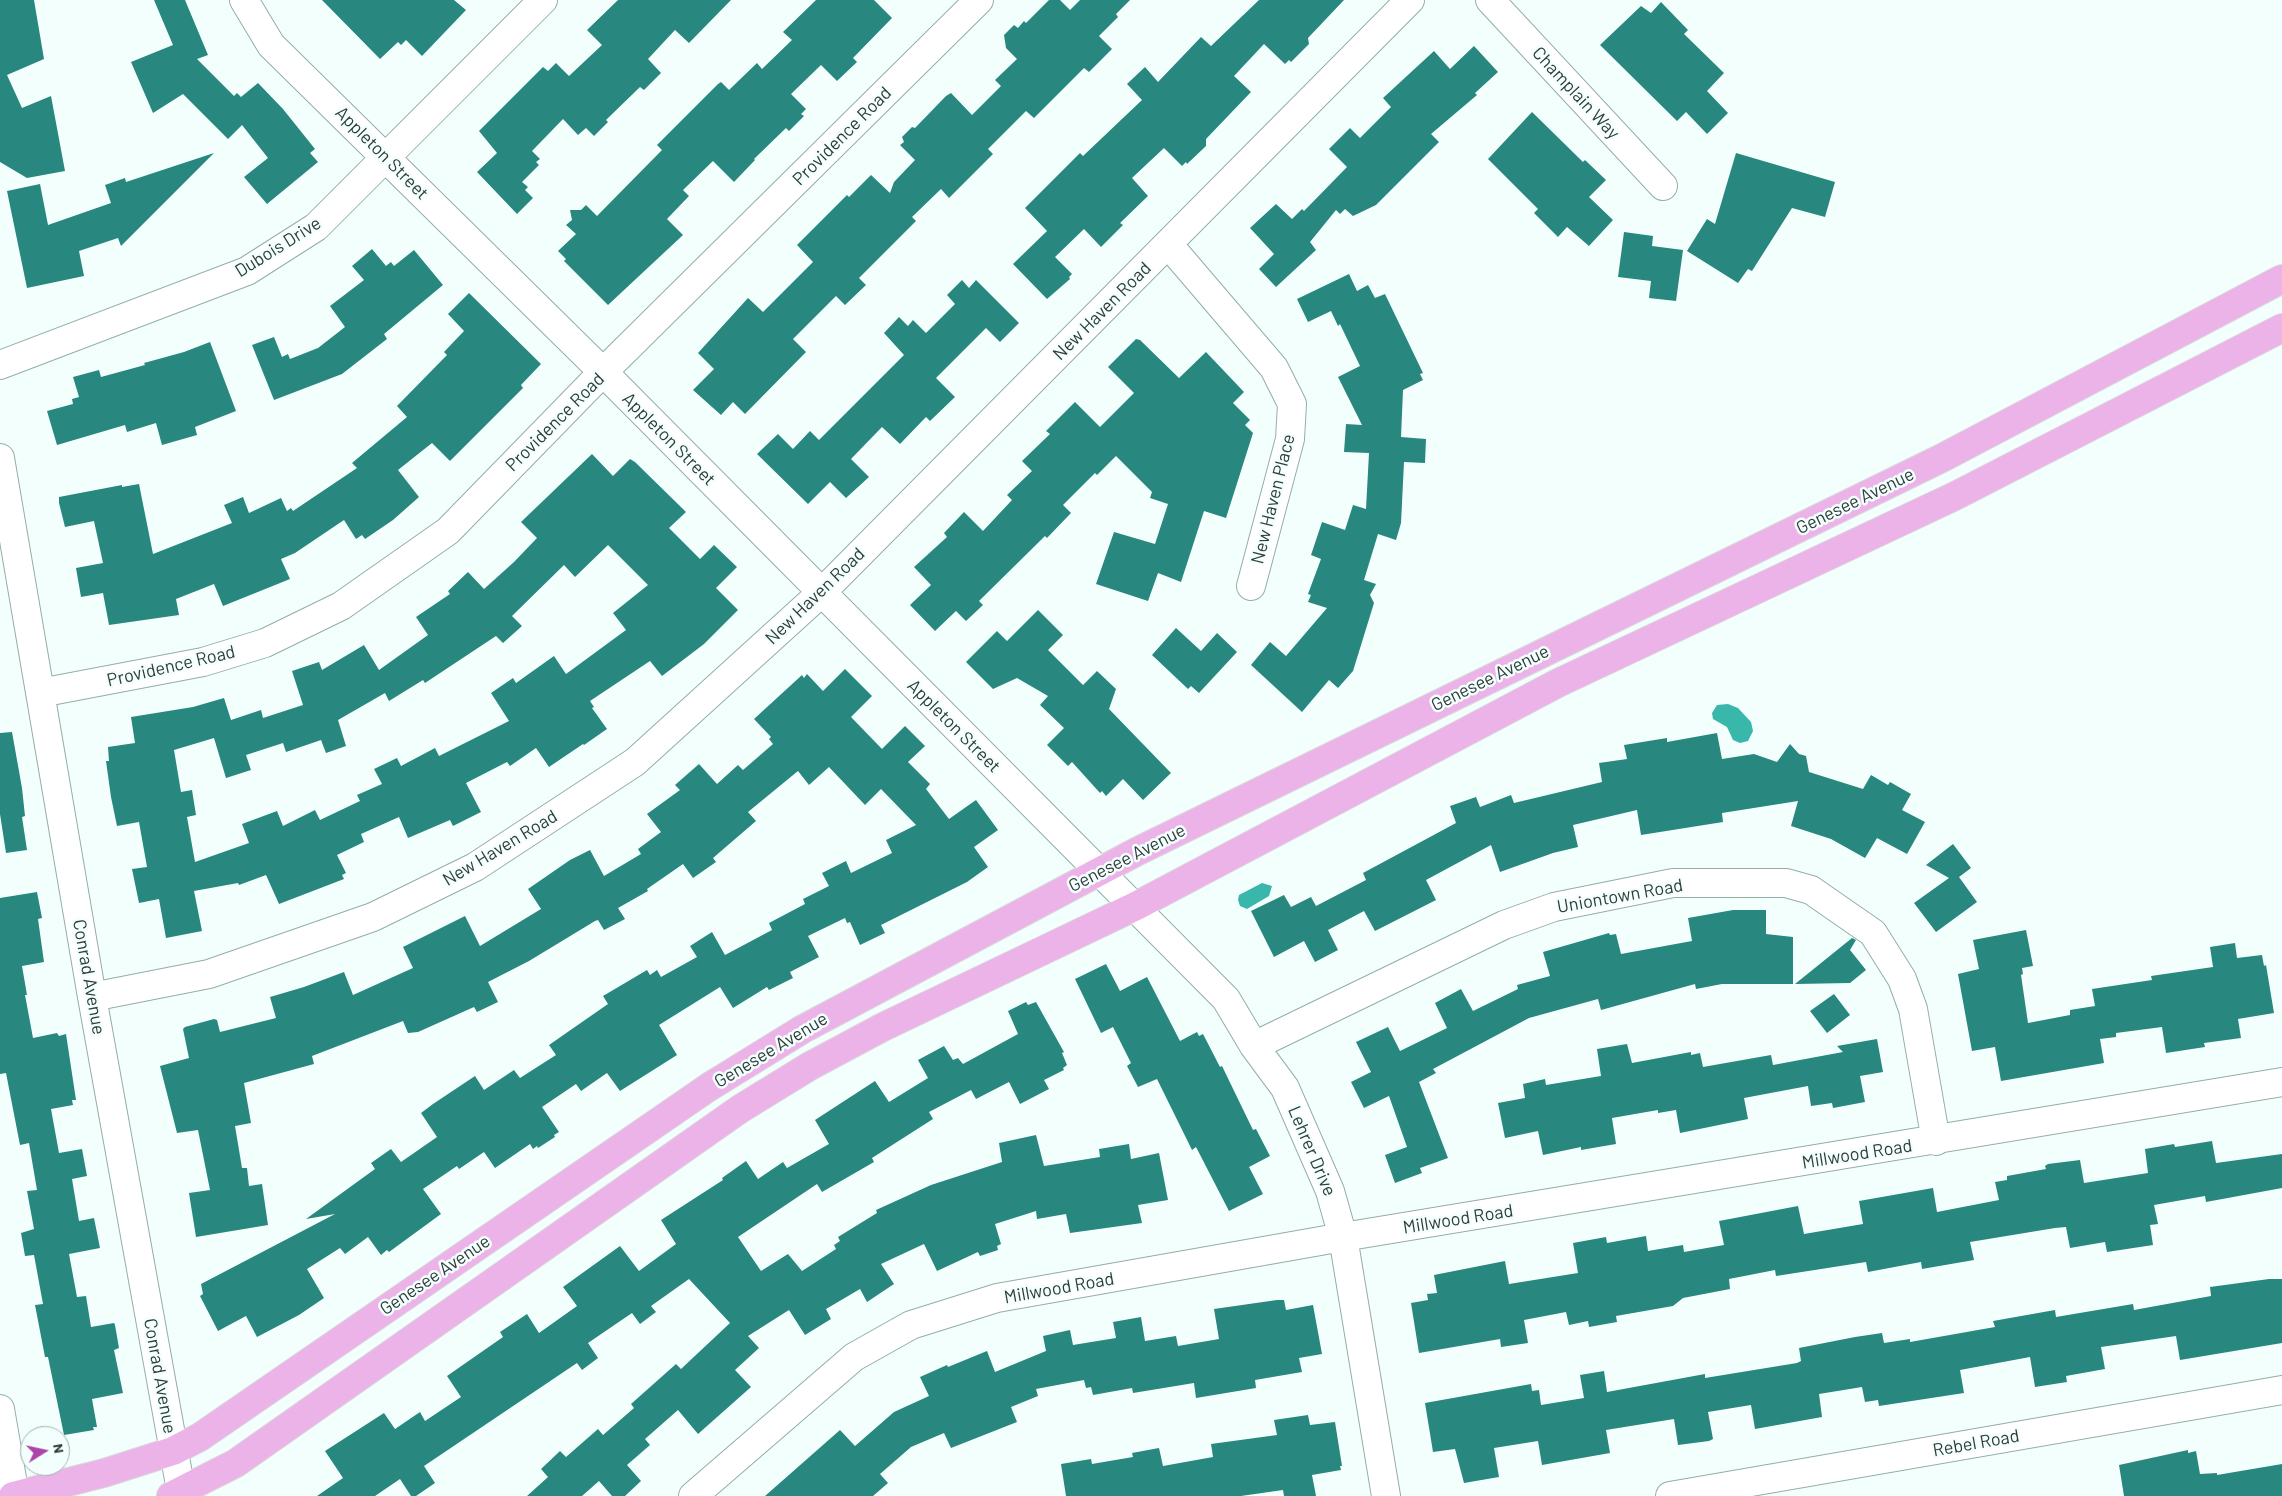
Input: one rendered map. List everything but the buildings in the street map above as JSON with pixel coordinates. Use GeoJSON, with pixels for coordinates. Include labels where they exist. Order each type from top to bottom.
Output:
{"type":"FeatureCollection","features":[{"type":"Feature","properties":{"kind":"main road","name":"Genesee Avenue"},"geometry":{"type":"LineString","coordinates":[[14,1496],[104,1473],[173,1451],[200,1437],[709,1087],[803,1029],[1102,872],[1138,851],[1345,748],[1942,458],[2282,279]]}},
{"type":"Feature","properties":{"kind":"main road","name":"Genesee Avenue"},"geometry":{"type":"LineString","coordinates":[[178,1495],[236,1464],[740,1109],[810,1066],[882,1027],[1136,906],[1558,683],[1955,496],[2282,328]]}},
{"type":"Feature","properties":{"kind":"street","name":"Appleton Street"},"geometry":{"type":"LineString","coordinates":[[244,0],[271,44],[603,372],[821,593],[1102,872]]}},
{"type":"Feature","properties":{"kind":"street","name":"Dubois Drive"},"geometry":{"type":"LineString","coordinates":[[0,365],[247,270],[316,227],[543,0]]}},
{"type":"Feature","properties":{"kind":"street","name":"Providence Road"},"geometry":{"type":"LineString","coordinates":[[40,693],[203,662],[265,642],[341,606],[448,531],[603,372],[979,0]]}},
{"type":"Feature","properties":{"kind":"street","name":"New Haven Road"},"geometry":{"type":"LineString","coordinates":[[92,997],[209,974],[373,916],[475,867],[635,762],[821,593],[1410,0]]}},
{"type":"Feature","properties":{"kind":"street","name":"Champlain Way"},"geometry":{"type":"LineString","coordinates":[[1490,0],[1663,186]]}},
{"type":"Feature","properties":{"kind":"street","name":"New Haven Place"},"geometry":{"type":"LineString","coordinates":[[1168,244],[1274,368],[1292,404],[1290,439],[1251,586]]}},
{"type":"Feature","properties":{"kind":"street","name":"Conrad Avenue"},"geometry":{"type":"LineString","coordinates":[[0,458],[92,997],[173,1451],[178,1495]]}},
{"type":"Feature","properties":{"kind":"street","name":"Lehrer Drive"},"geometry":{"type":"LineString","coordinates":[[1102,872],[1226,999],[1254,1046],[1285,1088],[1330,1191],[1343,1237],[1386,1496]]}},
{"type":"Feature","properties":{"kind":"street","name":"Uniontown Road"},"geometry":{"type":"LineString","coordinates":[[1254,1046],[1504,925],[1554,907],[1673,883],[1786,883],[1811,890],[1872,933],[1902,979],[1913,1009],[1936,1141]]}},
{"type":"Feature","properties":{"kind":"street","name":"Millwood Road"},"geometry":{"type":"LineString","coordinates":[[693,1496],[854,1357],[911,1325],[997,1298],[1343,1237],[1936,1141],[2282,1082]]}},
{"type":"Feature","properties":{"kind":"street","name":"Rebel Road"},"geometry":{"type":"LineString","coordinates":[[1670,1496],[2282,1390]]}},
{"type":"Feature","properties":{"kind":"street"},"geometry":{"type":"LineString","coordinates":[[0,1409],[14,1496]]}},
{"type":"Feature","properties":{"kind":"water"},"geometry":{"type":"Polygon","coordinates":[[[1728,704],[1738,708],[1751,722],[1753,731],[1748,741],[1740,743],[1733,740],[1727,727],[1713,719],[1712,713],[1717,705],[1728,704]]]}},
{"type":"Feature","properties":{"kind":"water"},"geometry":{"type":"Polygon","coordinates":[[[1262,883],[1272,886],[1269,896],[1247,909],[1240,906],[1239,895],[1262,883]]]}}]}
